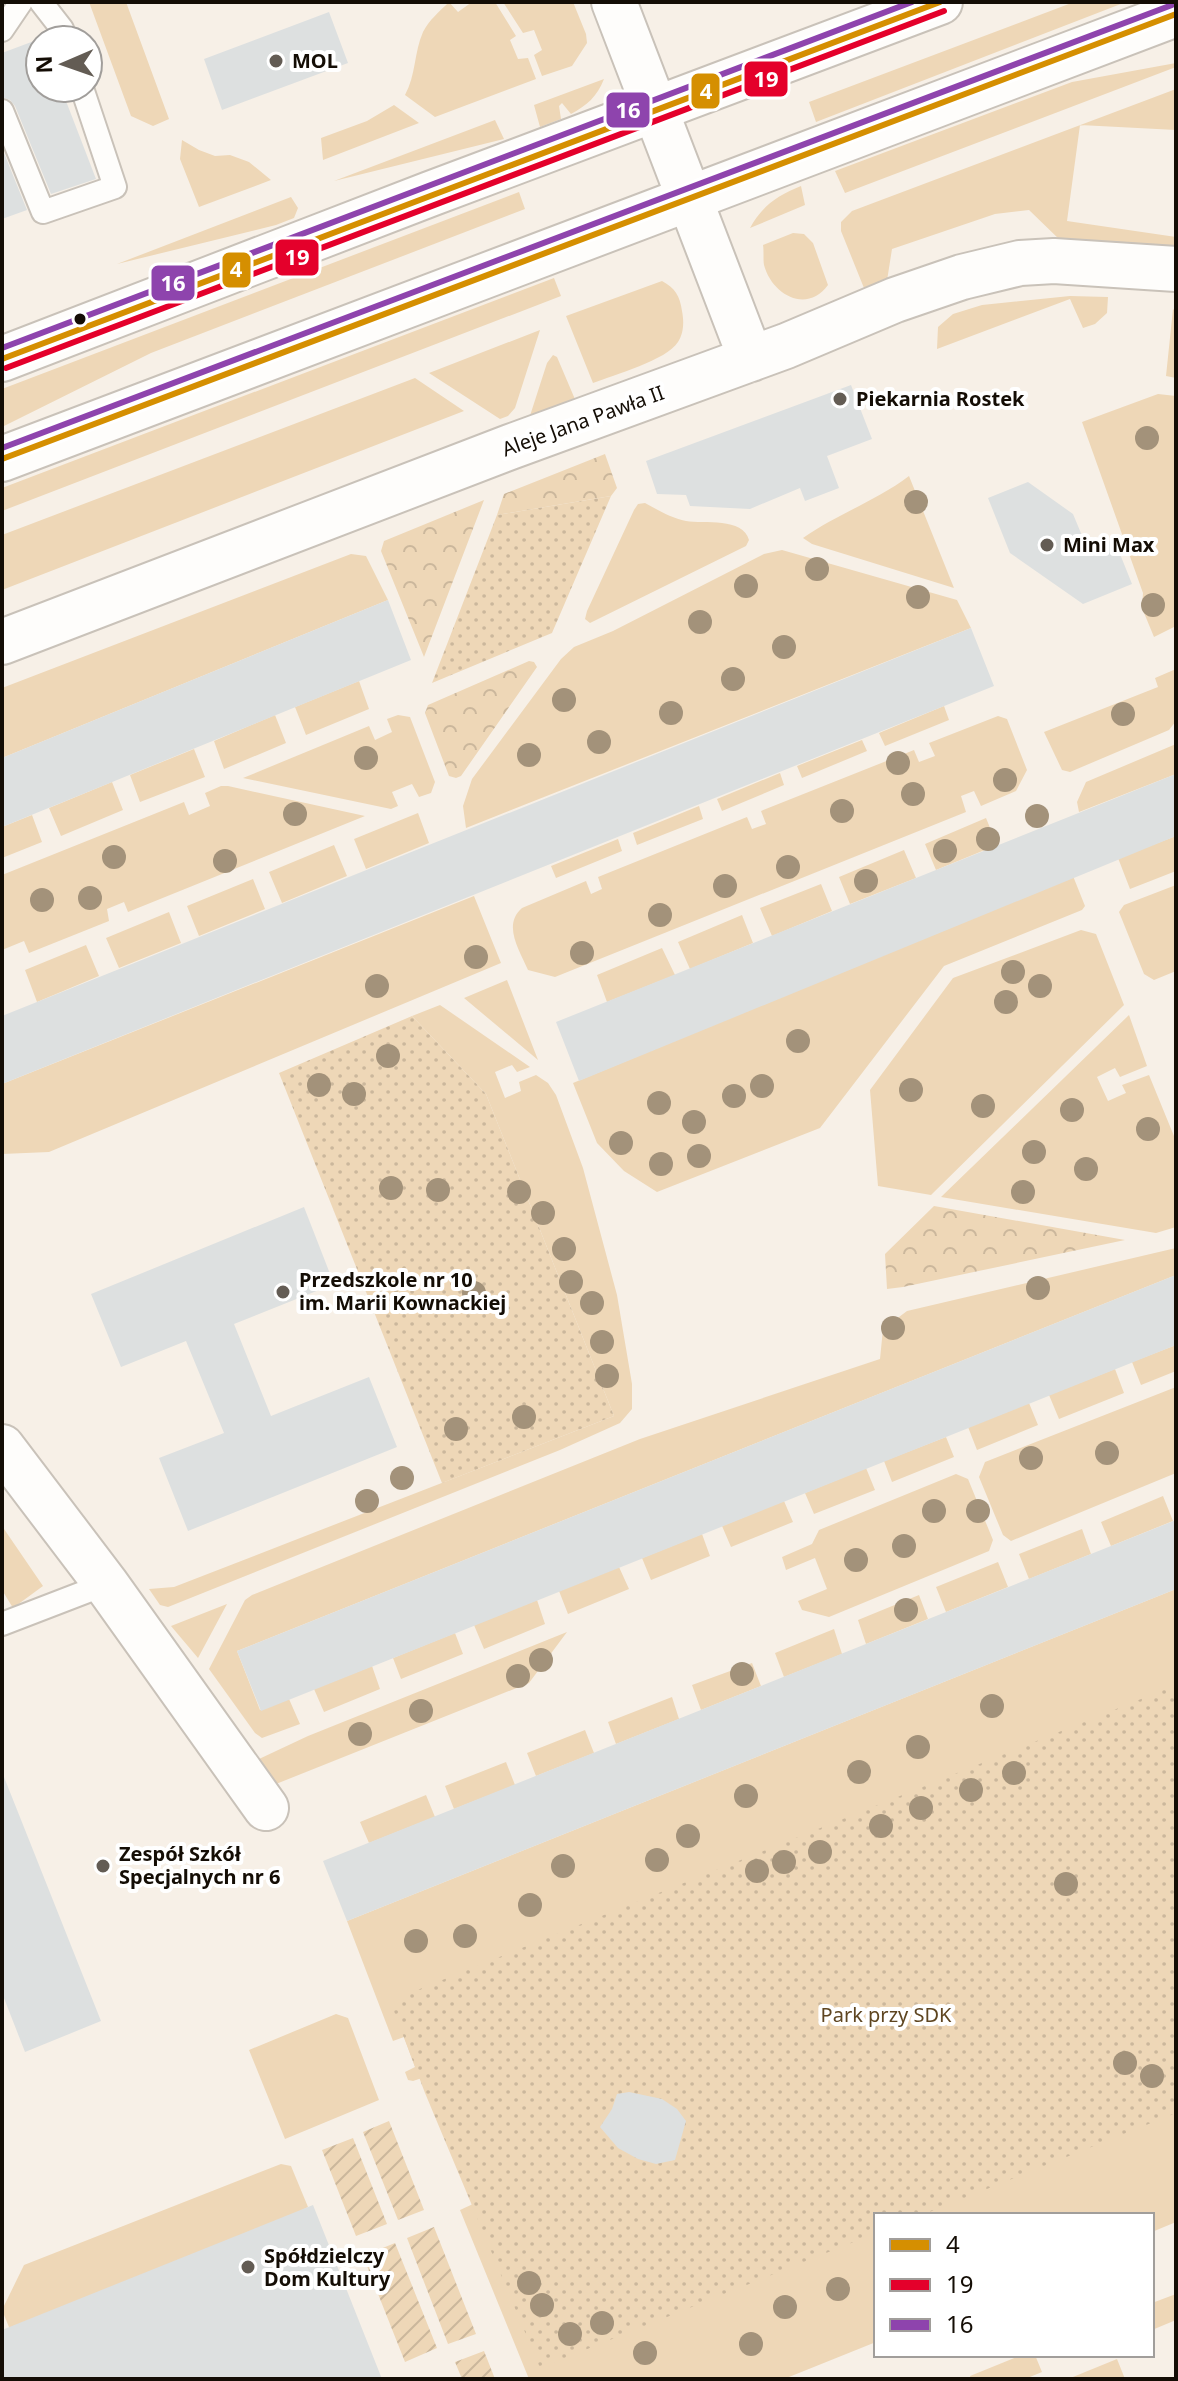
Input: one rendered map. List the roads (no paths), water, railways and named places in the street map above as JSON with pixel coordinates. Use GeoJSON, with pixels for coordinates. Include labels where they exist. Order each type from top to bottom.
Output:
{"type":"FeatureCollection","features":[{"type":"Feature","properties":{"kind":"main road"},"geometry":{"type":"LineString","coordinates":[[614,2],[751,359]]}},
{"type":"Feature","properties":{"kind":"main road"},"geometry":{"type":"LineString","coordinates":[[2,359],[940,2]]}},
{"type":"Feature","properties":{"kind":"main road"},"geometry":{"type":"LineString","coordinates":[[2,459],[1176,14]]}},
{"type":"Feature","properties":{"kind":"main road","name":"Aleje Jana Pawła II"},"geometry":{"type":"LineString","coordinates":[[2,642],[510,447],[751,359],[895,300],[990,269],[1054,261],[1176,269]]}},
{"type":"Feature","properties":{"kind":"main road"},"geometry":{"type":"LineString","coordinates":[[2,1447],[106,1584],[266,1808]]}},
{"type":"Feature","properties":{"kind":"lane"},"geometry":{"type":"LineString","coordinates":[[2,30],[21,2]]}},
{"type":"Feature","properties":{"kind":"lane"},"geometry":{"type":"LineString","coordinates":[[41,2],[58,24]]}},
{"type":"Feature","properties":{"kind":"lane"},"geometry":{"type":"LineString","coordinates":[[2,111],[43,212],[115,187],[87,104]]}},
{"type":"Feature","properties":{"kind":"lane"},"geometry":{"type":"LineString","coordinates":[[2,1624],[106,1584]]}},
{"type":"Feature","properties":{"kind":"place","name":"MOL"},"geometry":{"type":"Point","coordinates":[276,61]}},
{"type":"Feature","properties":{"kind":"place","name":"Piekarnia Rostek"},"geometry":{"type":"Point","coordinates":[840,399]}},
{"type":"Feature","properties":{"kind":"place","name":"Mini Max"},"geometry":{"type":"Point","coordinates":[1047,545]}},
{"type":"Feature","properties":{"kind":"place","name":"Przedszkole nr 10 im. Marii Kownackiej"},"geometry":{"type":"Point","coordinates":[283,1292]}},
{"type":"Feature","properties":{"kind":"place","name":"Zespół Szkół Specjalnych nr 6"},"geometry":{"type":"Point","coordinates":[103,1866]}},
{"type":"Feature","properties":{"kind":"place","name":"Spółdzielczy Dom Kultury"},"geometry":{"type":"Point","coordinates":[248,2267]}},
{"type":"Feature","properties":{"kind":"park label","name":"Park przy SDK"},"geometry":{"type":"Point","coordinates":[886,2015]}}]}
